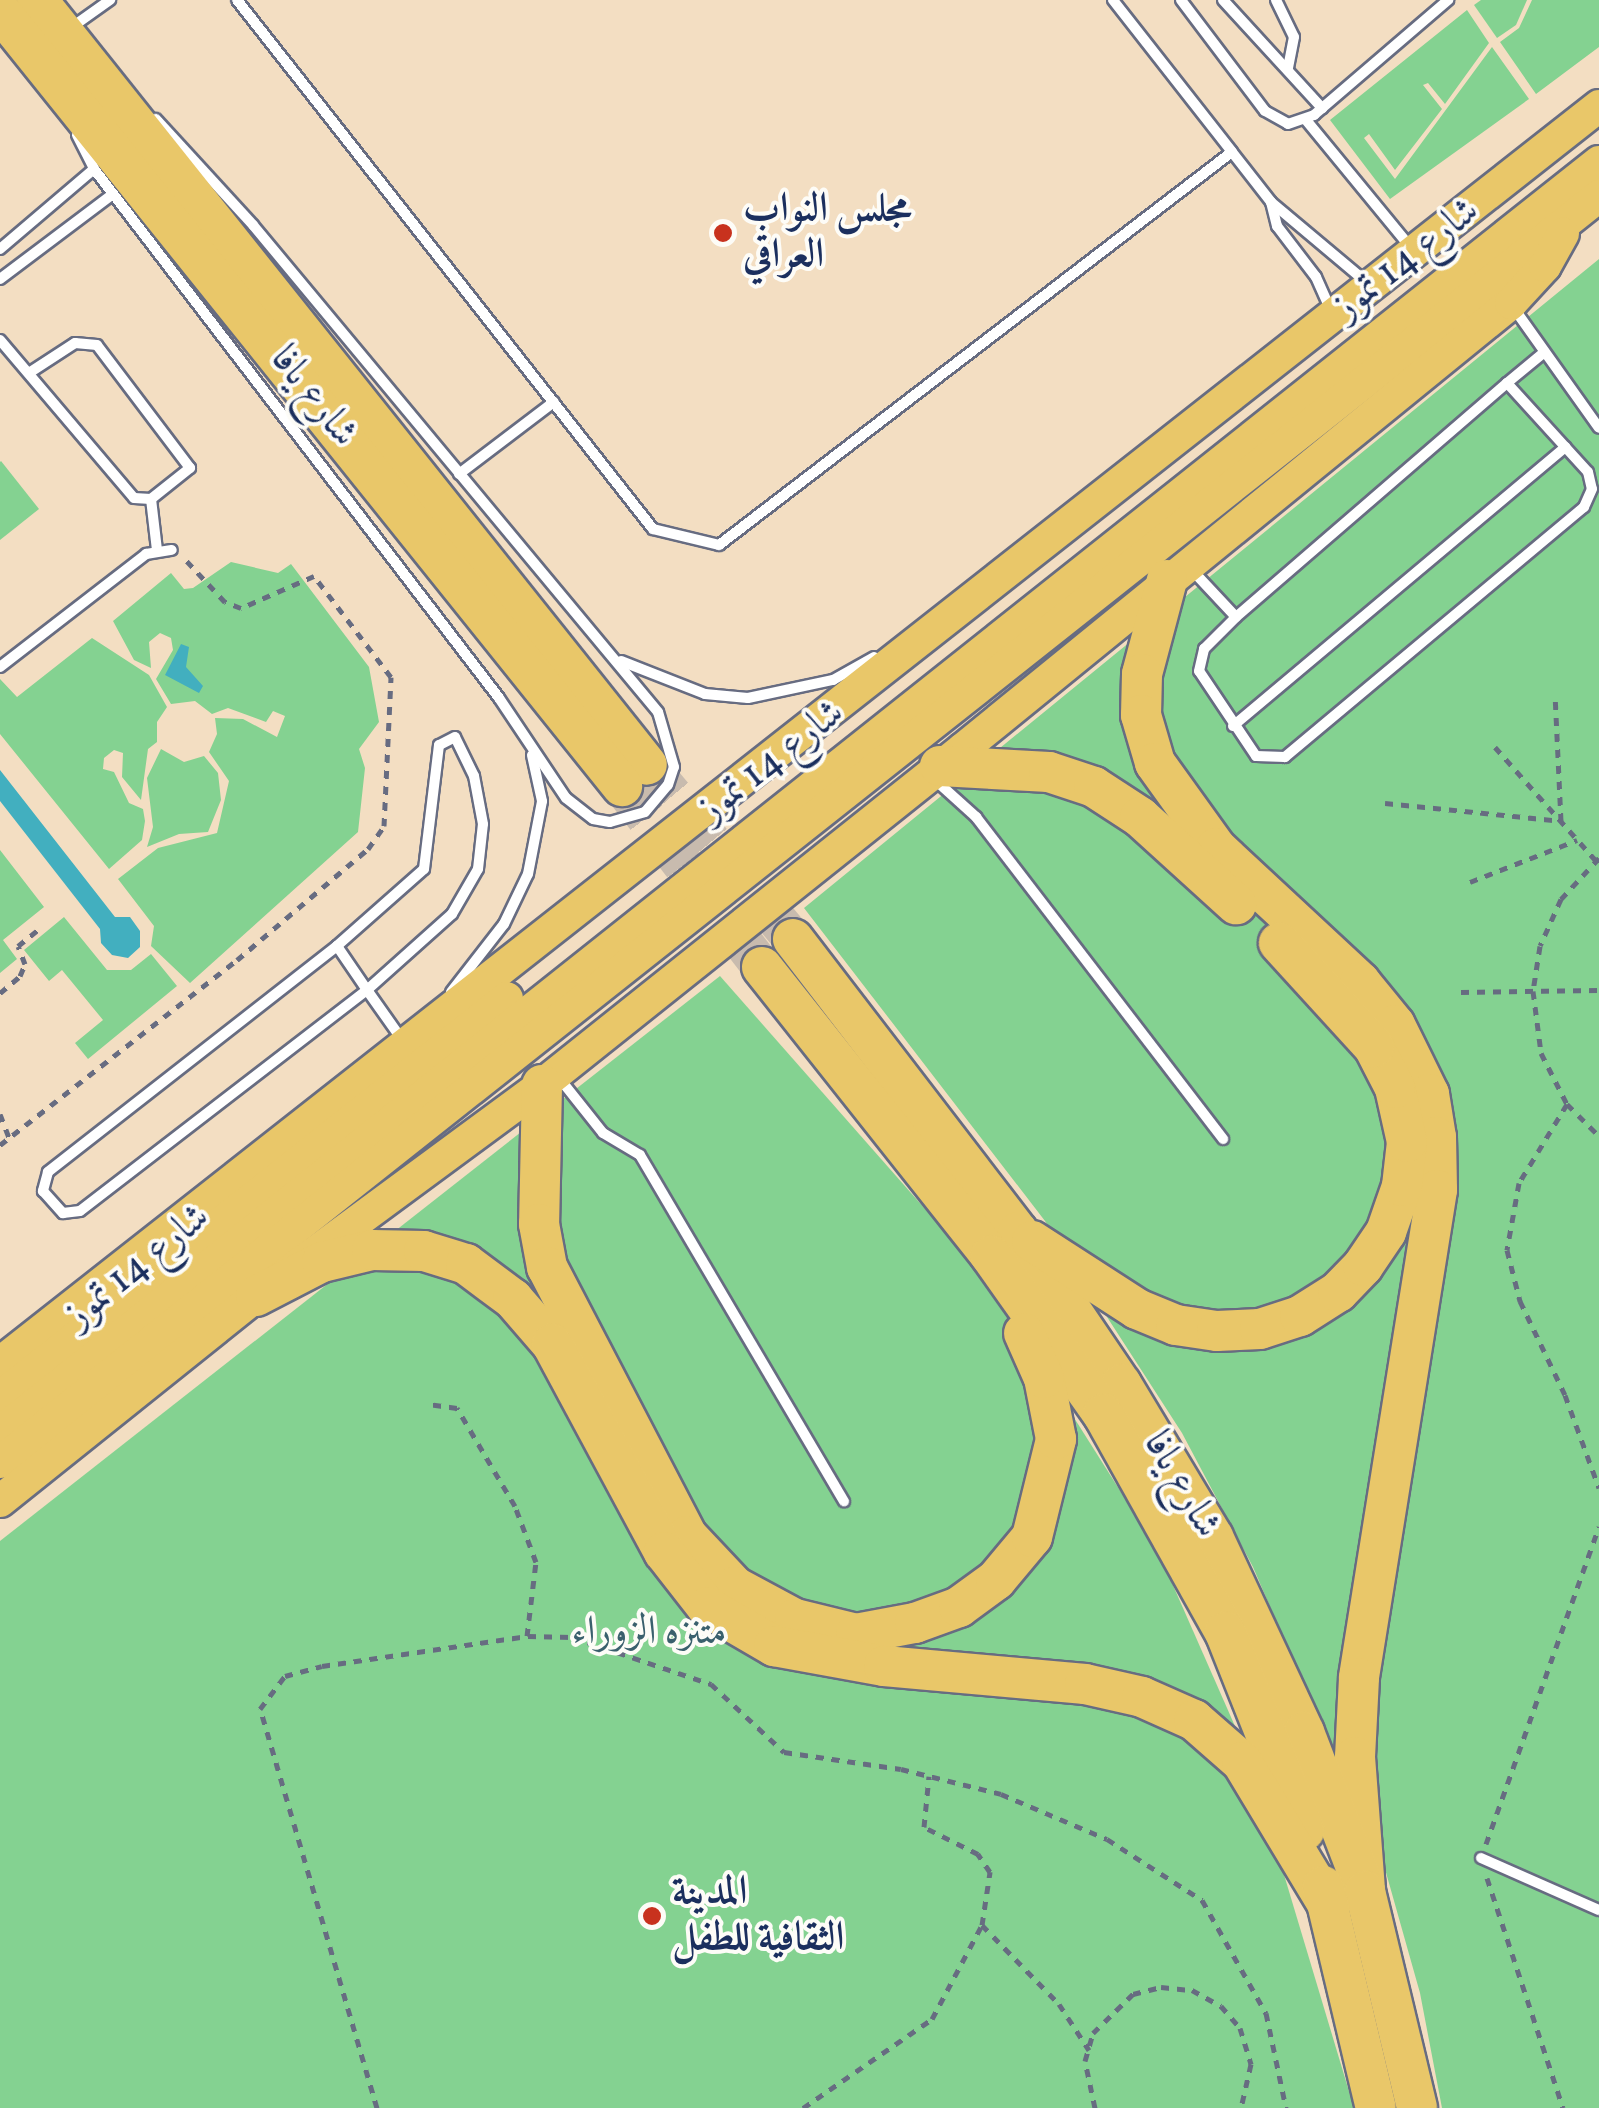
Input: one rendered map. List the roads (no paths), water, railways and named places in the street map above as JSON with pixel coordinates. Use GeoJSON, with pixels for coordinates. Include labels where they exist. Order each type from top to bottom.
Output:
{"type":"FeatureCollection","features":[{"type":"Feature","properties":{"kind":"highway","name":"شارع يافا"},"geometry":{"type":"LineString","coordinates":[[37,0],[48,42]]}},
{"type":"Feature","properties":{"kind":"highway","name":"شارع يافا"},"geometry":{"type":"LineString","coordinates":[[0,11],[48,42],[634,775]]}},
{"type":"Feature","properties":{"kind":"highway"},"geometry":{"type":"LineString","coordinates":[[1177,572],[1142,674],[1141,715],[1155,763],[1216,848],[1360,982],[1395,1025],[1429,1094],[1436,1137],[1437,1190],[1359,1678],[1348,1899]]}},
{"type":"Feature","properties":{"kind":"highway"},"geometry":{"type":"LineString","coordinates":[[935,771],[1050,772],[1094,786],[1140,817],[1305,966],[1354,1022],[1395,1088],[1407,1142],[1402,1186],[1386,1232],[1363,1266],[1325,1300],[1260,1330],[1176,1325],[1004,1244]]}},
{"type":"Feature","properties":{"kind":"highway","name":"شارع يافا"},"geometry":{"type":"LineString","coordinates":[[793,939],[1004,1244],[1226,1632],[1348,1899],[1417,2108]]}},
{"type":"Feature","properties":{"kind":"highway","name":"شارع يافا"},"geometry":{"type":"LineString","coordinates":[[762,967],[1004,1244]]}},
{"type":"Feature","properties":{"kind":"highway"},"geometry":{"type":"LineString","coordinates":[[549,1080],[539,1224],[547,1267],[687,1536],[734,1588],[795,1619],[856,1634],[915,1623],[960,1606],[996,1580],[1032,1537],[1056,1438],[1044,1378],[1004,1244]]}},
{"type":"Feature","properties":{"kind":"highway"},"geometry":{"type":"LineString","coordinates":[[256,1296],[322,1262],[372,1250],[424,1251],[466,1264],[513,1299],[552,1344],[664,1552],[707,1608],[774,1646],[884,1666],[1084,1684],[1142,1696],[1194,1720],[1242,1762],[1348,1899]]}},
{"type":"Feature","properties":{"kind":"highway","name":"شارع يافا"},"geometry":{"type":"LineString","coordinates":[[1348,1899],[1376,2108]]}},
{"type":"Feature","properties":{"kind":"main road","name":"شارع 14 تموز"},"geometry":{"type":"LineString","coordinates":[[0,1363],[932,625],[1599,106]]}},
{"type":"Feature","properties":{"kind":"main road"},"geometry":{"type":"LineString","coordinates":[[0,1396],[1599,138]]}},
{"type":"Feature","properties":{"kind":"main road","name":"شارع 14 تموز"},"geometry":{"type":"LineString","coordinates":[[0,1432],[1599,162]]}},
{"type":"Feature","properties":{"kind":"main road","name":"شارع 14 تموز"},"geometry":{"type":"LineString","coordinates":[[0,1462],[1599,196]]}},
{"type":"Feature","properties":{"kind":"main road"},"geometry":{"type":"LineString","coordinates":[[0,1501],[256,1296],[549,1080],[1511,303],[1545,266],[1569,220]]}},
{"type":"Feature","properties":{"kind":"lane"},"geometry":{"type":"LineString","coordinates":[[48,42],[110,0]]}},
{"type":"Feature","properties":{"kind":"lane"},"geometry":{"type":"LineString","coordinates":[[236,0],[654,529],[720,545],[1232,152]]}},
{"type":"Feature","properties":{"kind":"lane"},"geometry":{"type":"LineString","coordinates":[[1113,0],[1271,202],[1369,283]]}},
{"type":"Feature","properties":{"kind":"lane"},"geometry":{"type":"LineString","coordinates":[[1182,0],[1271,118],[1288,124],[1306,120],[1322,108],[1448,0]]}},
{"type":"Feature","properties":{"kind":"lane"},"geometry":{"type":"LineString","coordinates":[[1223,0],[1322,108]]}},
{"type":"Feature","properties":{"kind":"lane"},"geometry":{"type":"LineString","coordinates":[[1276,0],[1294,36],[1288,68]]}},
{"type":"Feature","properties":{"kind":"lane"},"geometry":{"type":"LineString","coordinates":[[48,42],[138,102]]}},
{"type":"Feature","properties":{"kind":"lane"},"geometry":{"type":"LineString","coordinates":[[48,42],[94,169],[519,728],[566,798],[593,819],[628,819],[656,802],[674,768],[668,732],[609,654],[253,225],[150,114]]}},
{"type":"Feature","properties":{"kind":"lane"},"geometry":{"type":"LineString","coordinates":[[1306,120],[1412,250]]}},
{"type":"Feature","properties":{"kind":"lane"},"geometry":{"type":"LineString","coordinates":[[0,249],[94,169]]}},
{"type":"Feature","properties":{"kind":"lane"},"geometry":{"type":"LineString","coordinates":[[0,278],[113,194]]}},
{"type":"Feature","properties":{"kind":"lane"},"geometry":{"type":"LineString","coordinates":[[1271,202],[1277,226],[1316,277],[1331,312]]}},
{"type":"Feature","properties":{"kind":"lane"},"geometry":{"type":"LineString","coordinates":[[1511,303],[1542,354],[1599,428]]}},
{"type":"Feature","properties":{"kind":"lane"},"geometry":{"type":"LineString","coordinates":[[0,340],[134,498],[151,500],[183,477],[190,460],[97,345],[74,343],[29,373]]}},
{"type":"Feature","properties":{"kind":"lane"},"geometry":{"type":"LineString","coordinates":[[1508,383],[1588,472],[1592,489],[1584,507],[1498,583],[1285,757],[1256,756],[1199,671],[1204,648],[1236,617],[1508,383],[1542,354]]}},
{"type":"Feature","properties":{"kind":"lane"},"geometry":{"type":"LineString","coordinates":[[459,474],[554,402]]}},
{"type":"Feature","properties":{"kind":"lane"},"geometry":{"type":"LineString","coordinates":[[1234,726],[1566,447]]}},
{"type":"Feature","properties":{"kind":"lane"},"geometry":{"type":"LineString","coordinates":[[151,500],[157,550]]}},
{"type":"Feature","properties":{"kind":"lane"},"geometry":{"type":"LineString","coordinates":[[0,667],[157,550],[172,550]]}},
{"type":"Feature","properties":{"kind":"lane"},"geometry":{"type":"LineString","coordinates":[[1177,572],[1236,617]]}},
{"type":"Feature","properties":{"kind":"lane"},"geometry":{"type":"LineString","coordinates":[[609,654],[663,682],[748,698],[833,680],[932,625]]}},
{"type":"Feature","properties":{"kind":"lane"},"geometry":{"type":"LineString","coordinates":[[337,946],[409,1041],[504,924],[528,874],[540,820],[540,778],[519,728]]}},
{"type":"Feature","properties":{"kind":"lane"},"geometry":{"type":"LineString","coordinates":[[456,738],[474,776],[483,824],[478,869],[452,914],[367,990],[80,1211],[63,1214],[43,1191],[48,1172],[337,946],[424,869],[439,745],[456,738]]}},
{"type":"Feature","properties":{"kind":"lane"},"geometry":{"type":"LineString","coordinates":[[935,771],[976,817],[1223,1139]]}},
{"type":"Feature","properties":{"kind":"lane"},"geometry":{"type":"LineString","coordinates":[[549,1080],[602,1133],[640,1156],[844,1501]]}},
{"type":"Feature","properties":{"kind":"lane"},"geometry":{"type":"LineString","coordinates":[[1481,1858],[1599,1910]]}},
{"type":"Feature","properties":{"kind":"water"},"geometry":{"type":"Polygon","coordinates":[[[181,644],[189,647],[186,667],[203,686],[199,693],[165,675],[181,644]]]}},
{"type":"Feature","properties":{"kind":"water"},"geometry":{"type":"Polygon","coordinates":[[[0,770],[115,917],[130,917],[140,931],[140,947],[128,958],[112,955],[101,943],[100,929],[0,801],[0,770]]]}},
{"type":"Feature","properties":{"kind":"tunnel"},"geometry":{"type":"LineString","coordinates":[[647,765],[793,939]]}},
{"type":"Feature","properties":{"kind":"tunnel"},"geometry":{"type":"LineString","coordinates":[[622,786],[762,967]]}},
{"type":"Feature","properties":{"kind":"place","name":"مجلس النواب العراقي"},"geometry":{"type":"Point","coordinates":[723,233]}},
{"type":"Feature","properties":{"kind":"place","name":"المدينة الثقافية للطفل"},"geometry":{"type":"Point","coordinates":[652,1916]}},
{"type":"Feature","properties":{"kind":"park label","name":"متنزه الزوراء"},"geometry":{"type":"Point","coordinates":[649,1633]}}]}
